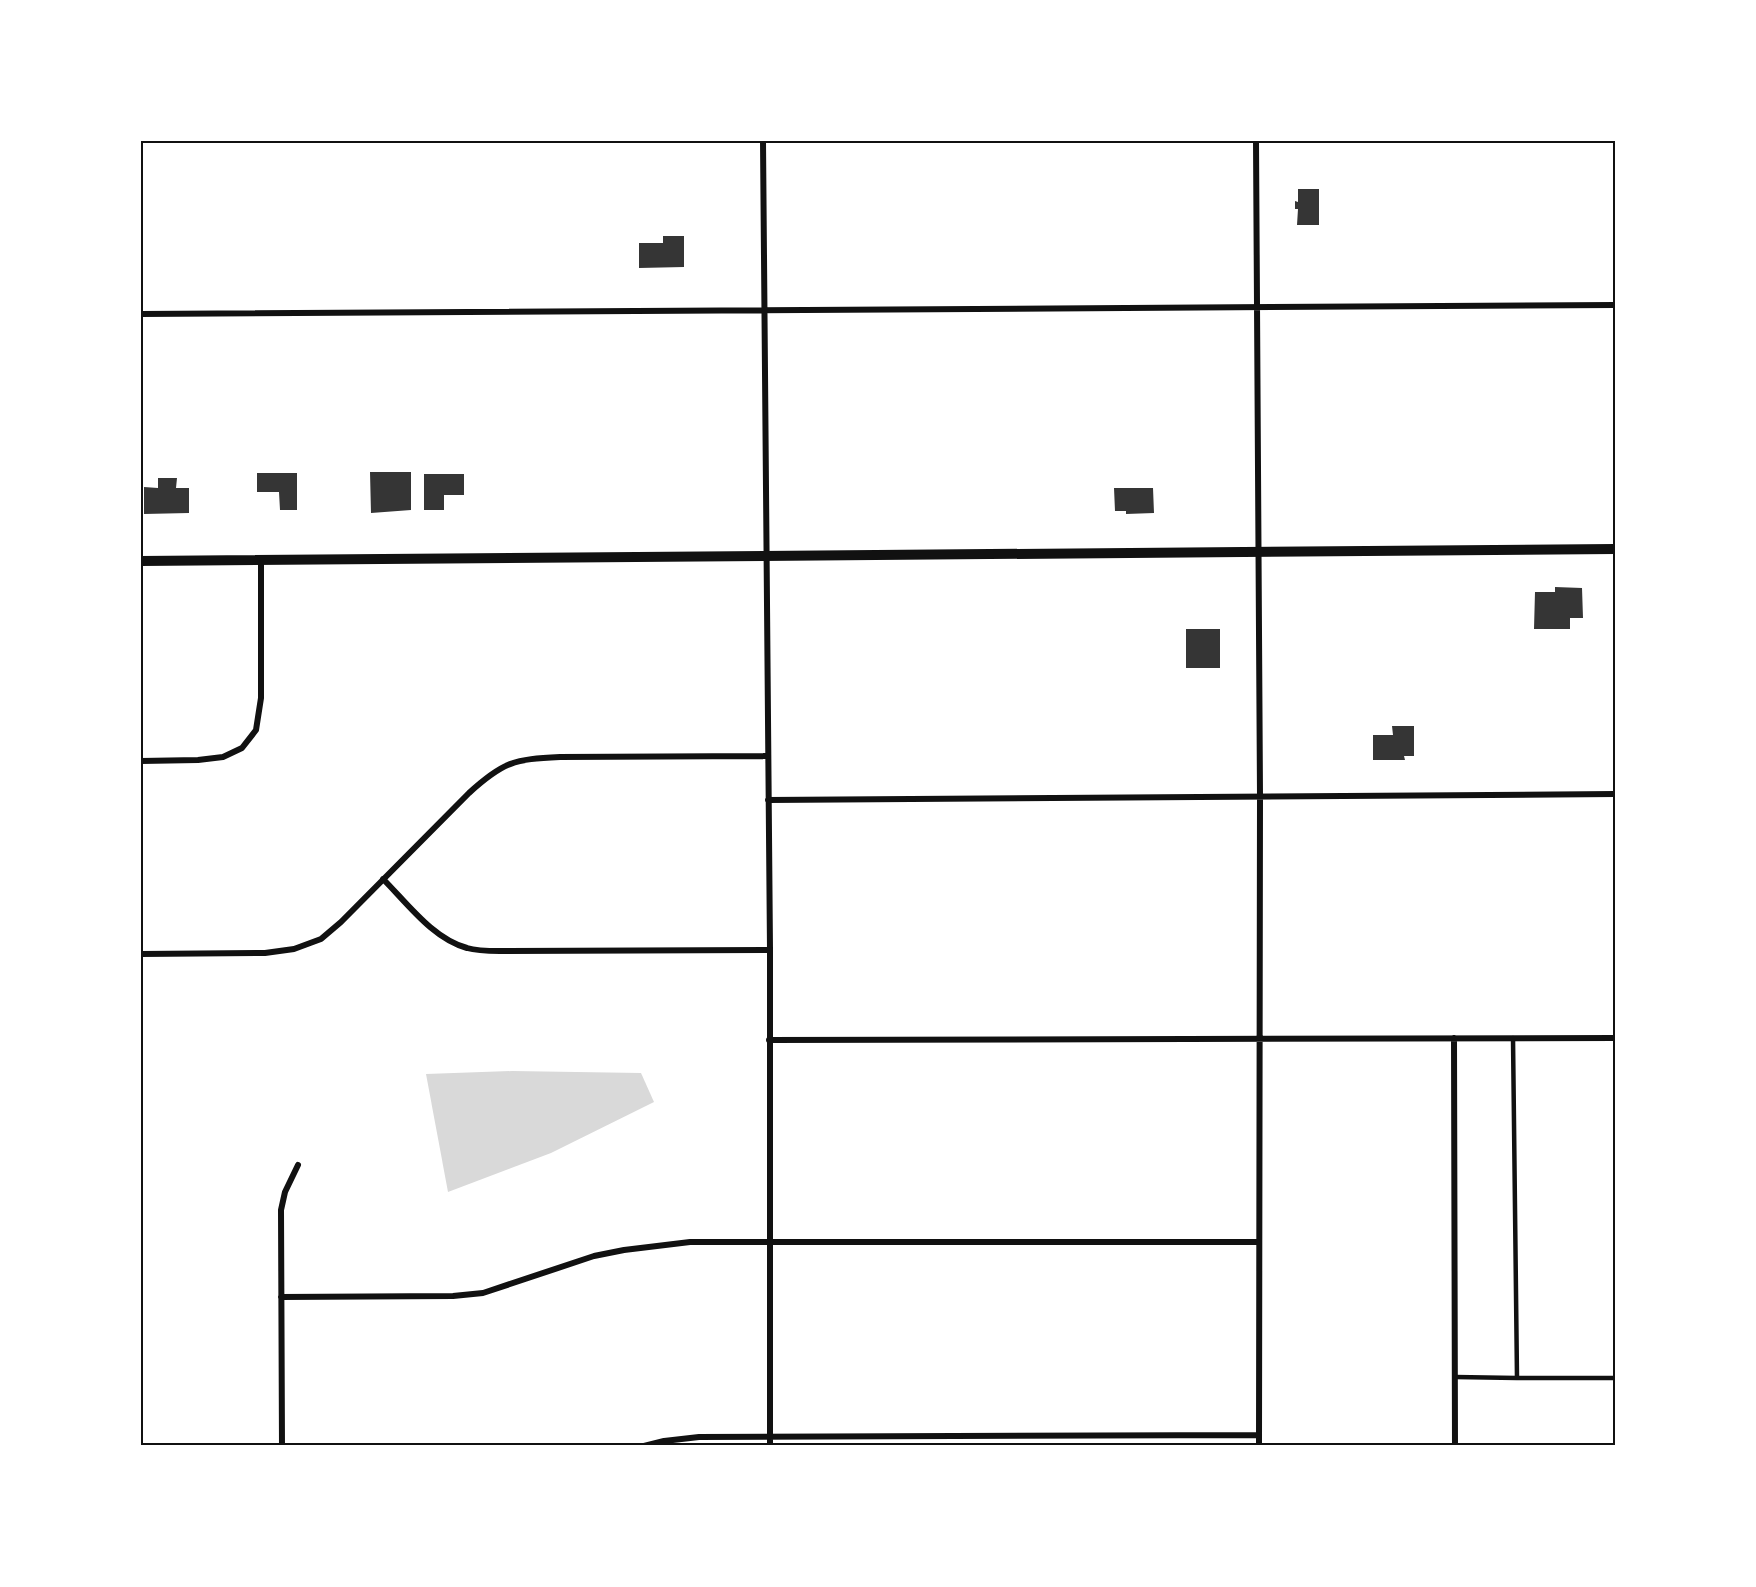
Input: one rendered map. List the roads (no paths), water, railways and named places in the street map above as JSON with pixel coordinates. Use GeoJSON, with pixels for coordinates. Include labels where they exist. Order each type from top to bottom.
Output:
{"type":"FeatureCollection","features":[{"type":"Feature","properties":{"kind":"street"},"geometry":{"type":"LineString","coordinates":[[763,141],[770,950],[770,1446]]}},
{"type":"Feature","properties":{"kind":"street"},"geometry":{"type":"LineString","coordinates":[[1256,141],[1260,796],[1259,1446]]}},
{"type":"Feature","properties":{"kind":"street"},"geometry":{"type":"LineString","coordinates":[[141,314],[1615,305]]}},
{"type":"Feature","properties":{"kind":"street"},"geometry":{"type":"LineString","coordinates":[[141,561],[1615,549]]}},
{"type":"Feature","properties":{"kind":"street"},"geometry":{"type":"LineString","coordinates":[[141,761],[223,757],[242,748],[252,735],[259,720],[261,698],[261,561]]}},
{"type":"Feature","properties":{"kind":"street"},"geometry":{"type":"LineString","coordinates":[[141,954],[265,953],[306,946],[321,939],[469,793],[490,774],[511,763],[560,757],[768,756]]}},
{"type":"Feature","properties":{"kind":"street"},"geometry":{"type":"LineString","coordinates":[[768,800],[1615,794]]}},
{"type":"Feature","properties":{"kind":"street"},"geometry":{"type":"LineString","coordinates":[[383,879],[430,927],[448,940],[469,949],[500,951],[770,950]]}},
{"type":"Feature","properties":{"kind":"street"},"geometry":{"type":"LineString","coordinates":[[1454,1038],[1455,1446]]}},
{"type":"Feature","properties":{"kind":"street"},"geometry":{"type":"LineString","coordinates":[[769,1040],[1615,1038]]}},
{"type":"Feature","properties":{"kind":"street"},"geometry":{"type":"LineString","coordinates":[[282,1446],[281,1210],[285,1192],[298,1165]]}},
{"type":"Feature","properties":{"kind":"street"},"geometry":{"type":"LineString","coordinates":[[281,1297],[453,1296],[483,1293],[594,1256],[690,1242],[1258,1242]]}},
{"type":"Feature","properties":{"kind":"street"},"geometry":{"type":"LineString","coordinates":[[644,1446],[699,1437],[1258,1435]]}},
{"type":"Feature","properties":{"kind":"lane"},"geometry":{"type":"LineString","coordinates":[[1514,1038],[1518,1378]]}},
{"type":"Feature","properties":{"kind":"lane"},"geometry":{"type":"LineString","coordinates":[[1455,1377],[1615,1378]]}}]}
